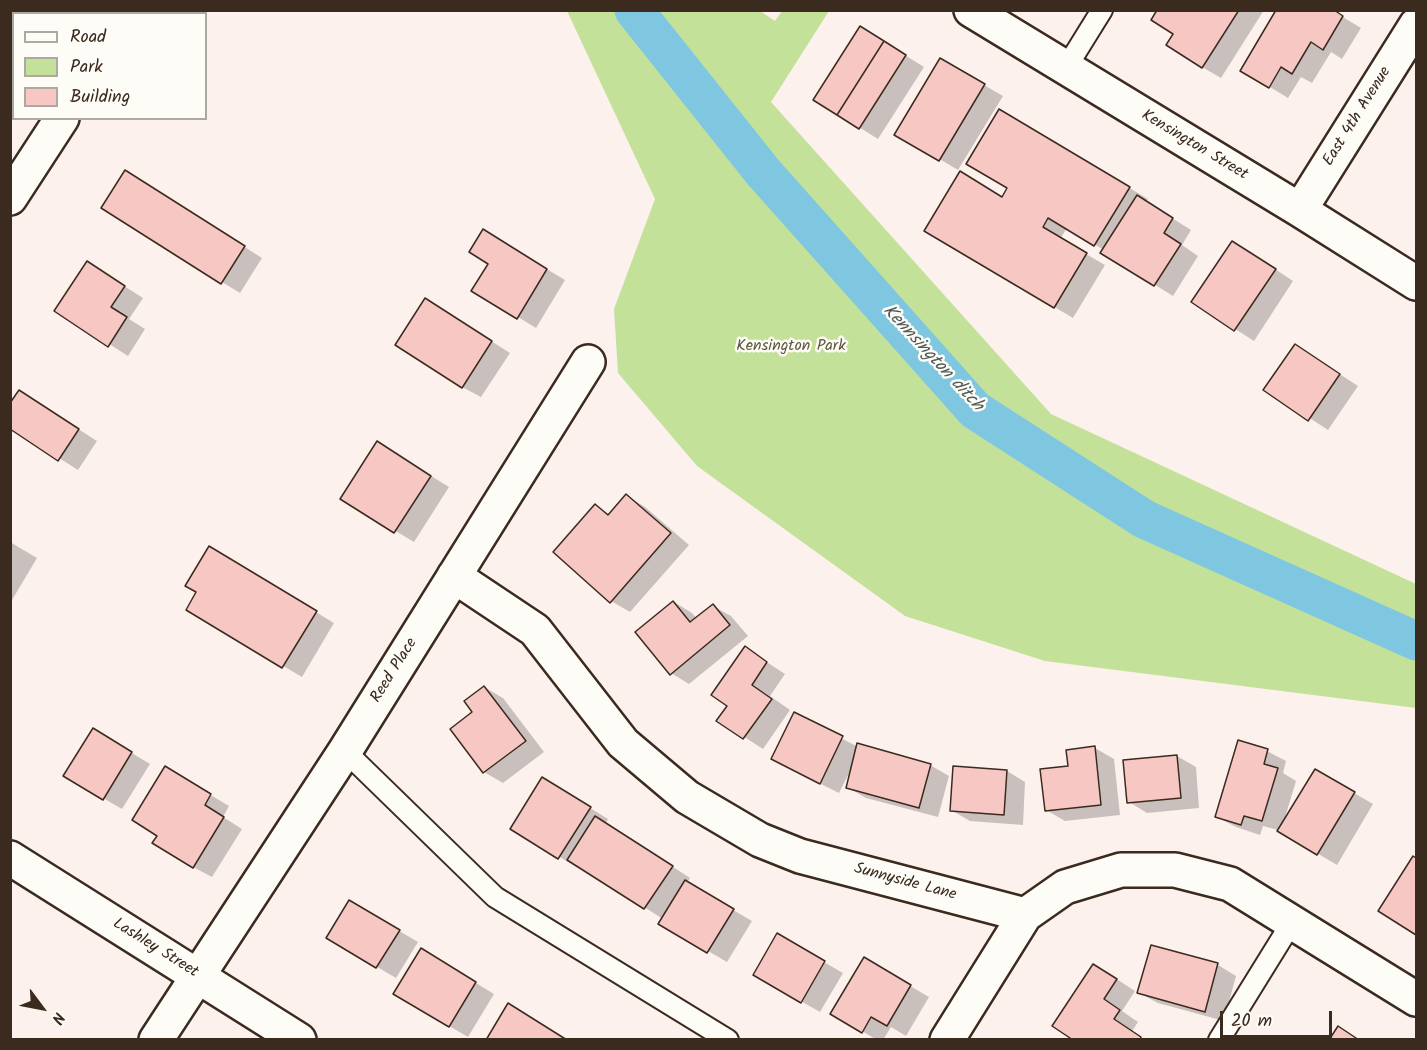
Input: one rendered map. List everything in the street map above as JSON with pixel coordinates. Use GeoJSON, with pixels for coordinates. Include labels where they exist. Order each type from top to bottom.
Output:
{"type":"FeatureCollection","features":[{"type":"Feature","properties":{"kind":"street","name":"Kensington Street"},"geometry":{"type":"LineString","coordinates":[[971,10],[1416,283]]}},
{"type":"Feature","properties":{"kind":"street","name":"East 4th Avenue"},"geometry":{"type":"LineString","coordinates":[[1300,210],[1416,25]]}},
{"type":"Feature","properties":{"kind":"street"},"geometry":{"type":"LineString","coordinates":[[10,198],[61,120]]}},
{"type":"Feature","properties":{"kind":"street","name":"Reed Place"},"geometry":{"type":"LineString","coordinates":[[198,977],[345,751],[588,362]]}},
{"type":"Feature","properties":{"kind":"street","name":"Sunnyside Lane"},"geometry":{"type":"LineString","coordinates":[[454,576],[535,630],[623,742],[687,797],[760,840],[800,856],[1025,915]]}},
{"type":"Feature","properties":{"kind":"street","name":"Lashley Street"},"geometry":{"type":"LineString","coordinates":[[10,858],[299,1040]]}},
{"type":"Feature","properties":{"kind":"street"},"geometry":{"type":"LineString","coordinates":[[947,1040],[1025,915],[1065,887],[1121,870],[1175,870],[1230,885],[1416,999]]}},
{"type":"Feature","properties":{"kind":"street"},"geometry":{"type":"LineString","coordinates":[[156,1040],[198,977]]}},
{"type":"Feature","properties":{"kind":"lane"},"geometry":{"type":"LineString","coordinates":[[1066,68],[1102,10]]}},
{"type":"Feature","properties":{"kind":"lane"},"geometry":{"type":"LineString","coordinates":[[345,751],[495,897],[728,1040]]}},
{"type":"Feature","properties":{"kind":"lane"},"geometry":{"type":"LineString","coordinates":[[1219,1040],[1292,922]]}},
{"type":"Feature","properties":{"kind":"green space","name":"Kensington Park"},"geometry":{"type":"Polygon","coordinates":[[[567,11],[760,11],[775,21],[782,11],[829,11],[771,102],[1051,414],[1416,584],[1416,708],[1045,661],[905,616],[697,466],[618,373],[614,309],[655,199],[567,11]]]}},
{"type":"Feature","properties":{"kind":"building"},"geometry":{"type":"Polygon","coordinates":[[[1157,10],[1239,10],[1202,68],[1166,45],[1173,34],[1151,20],[1157,10]]]}},
{"type":"Feature","properties":{"kind":"building"},"geometry":{"type":"Polygon","coordinates":[[[1276,10],[1334,10],[1343,16],[1323,50],[1311,42],[1292,74],[1281,67],[1269,88],[1240,71],[1276,10]]]}},
{"type":"Feature","properties":{"kind":"building"},"geometry":{"type":"Polygon","coordinates":[[[860,26],[884,41],[837,115],[813,100],[860,26]]]}},
{"type":"Feature","properties":{"kind":"building"},"geometry":{"type":"Polygon","coordinates":[[[884,41],[906,55],[859,129],[837,115],[884,41]]]}},
{"type":"Feature","properties":{"kind":"building"},"geometry":{"type":"Polygon","coordinates":[[[940,58],[985,84],[939,161],[894,135],[940,58]]]}},
{"type":"Feature","properties":{"kind":"building"},"geometry":{"type":"Polygon","coordinates":[[[999,109],[1130,187],[1094,246],[1048,218],[1043,227],[1087,253],[1054,308],[924,231],[960,171],[1002,197],[1007,188],[966,164],[999,109]]]}},
{"type":"Feature","properties":{"kind":"building"},"geometry":{"type":"Polygon","coordinates":[[[125,170],[245,246],[221,284],[101,208],[125,170]]]}},
{"type":"Feature","properties":{"kind":"building"},"geometry":{"type":"Polygon","coordinates":[[[1137,195],[1173,218],[1164,233],[1181,244],[1154,286],[1100,253],[1137,195]]]}},
{"type":"Feature","properties":{"kind":"building"},"geometry":{"type":"Polygon","coordinates":[[[483,229],[547,269],[517,319],[471,291],[488,264],[469,252],[483,229]]]}},
{"type":"Feature","properties":{"kind":"building"},"geometry":{"type":"Polygon","coordinates":[[[1232,241],[1276,269],[1234,331],[1191,302],[1232,241]]]}},
{"type":"Feature","properties":{"kind":"building"},"geometry":{"type":"Polygon","coordinates":[[[87,261],[125,286],[111,307],[127,317],[108,347],[54,311],[87,261]]]}},
{"type":"Feature","properties":{"kind":"building"},"geometry":{"type":"Polygon","coordinates":[[[425,298],[492,341],[462,388],[395,345],[425,298]]]}},
{"type":"Feature","properties":{"kind":"building"},"geometry":{"type":"Polygon","coordinates":[[[1295,344],[1340,374],[1308,421],[1263,390],[1295,344]]]}},
{"type":"Feature","properties":{"kind":"building"},"geometry":{"type":"Polygon","coordinates":[[[19,390],[79,429],[58,461],[10,429],[10,403],[19,390]]]}},
{"type":"Feature","properties":{"kind":"building"},"geometry":{"type":"Polygon","coordinates":[[[377,441],[431,476],[394,533],[340,499],[377,441]]]}},
{"type":"Feature","properties":{"kind":"building"},"geometry":{"type":"Polygon","coordinates":[[[626,494],[671,533],[610,603],[553,552],[595,504],[608,515],[626,494]]]}},
{"type":"Feature","properties":{"kind":"building"},"geometry":{"type":"Polygon","coordinates":[[[209,546],[317,611],[282,668],[186,610],[196,592],[185,586],[209,546]]]}},
{"type":"Feature","properties":{"kind":"building"},"geometry":{"type":"Polygon","coordinates":[[[673,601],[690,622],[713,604],[730,625],[670,675],[635,632],[673,601]]]}},
{"type":"Feature","properties":{"kind":"building"},"geometry":{"type":"Polygon","coordinates":[[[745,646],[767,662],[752,685],[772,699],[743,739],[716,721],[727,706],[711,695],[745,646]]]}},
{"type":"Feature","properties":{"kind":"building"},"geometry":{"type":"Polygon","coordinates":[[[484,686],[526,741],[483,773],[450,729],[472,712],[464,701],[484,686]]]}},
{"type":"Feature","properties":{"kind":"building"},"geometry":{"type":"Polygon","coordinates":[[[794,712],[843,736],[820,784],[771,759],[794,712]]]}},
{"type":"Feature","properties":{"kind":"building"},"geometry":{"type":"Polygon","coordinates":[[[93,728],[132,752],[103,800],[63,776],[93,728]]]}},
{"type":"Feature","properties":{"kind":"building"},"geometry":{"type":"Polygon","coordinates":[[[1238,740],[1268,749],[1264,764],[1278,768],[1262,821],[1244,816],[1241,825],[1215,817],[1238,740]]]}},
{"type":"Feature","properties":{"kind":"building"},"geometry":{"type":"Polygon","coordinates":[[[857,743],[931,764],[919,808],[846,788],[857,743]]]}},
{"type":"Feature","properties":{"kind":"building"},"geometry":{"type":"Polygon","coordinates":[[[1095,746],[1101,805],[1045,811],[1040,769],[1068,766],[1066,750],[1095,746]]]}},
{"type":"Feature","properties":{"kind":"building"},"geometry":{"type":"Polygon","coordinates":[[[1177,755],[1181,798],[1127,803],[1123,760],[1177,755]]]}},
{"type":"Feature","properties":{"kind":"building"},"geometry":{"type":"Polygon","coordinates":[[[165,766],[211,794],[205,805],[224,817],[193,868],[152,843],[157,836],[132,820],[165,766]]]}},
{"type":"Feature","properties":{"kind":"building"},"geometry":{"type":"Polygon","coordinates":[[[953,766],[1007,770],[1004,815],[950,811],[953,766]]]}},
{"type":"Feature","properties":{"kind":"building"},"geometry":{"type":"Polygon","coordinates":[[[1315,769],[1355,792],[1317,855],[1277,831],[1315,769]]]}},
{"type":"Feature","properties":{"kind":"building"},"geometry":{"type":"Polygon","coordinates":[[[542,777],[591,807],[558,859],[510,829],[542,777]]]}},
{"type":"Feature","properties":{"kind":"building"},"geometry":{"type":"Polygon","coordinates":[[[595,816],[673,866],[644,909],[567,860],[595,816]]]}},
{"type":"Feature","properties":{"kind":"building"},"geometry":{"type":"Polygon","coordinates":[[[1413,856],[1416,858],[1416,935],[1378,911],[1413,856]]]}},
{"type":"Feature","properties":{"kind":"building"},"geometry":{"type":"Polygon","coordinates":[[[685,880],[734,909],[707,953],[658,924],[685,880]]]}},
{"type":"Feature","properties":{"kind":"building"},"geometry":{"type":"Polygon","coordinates":[[[349,900],[400,930],[376,968],[326,938],[349,900]]]}},
{"type":"Feature","properties":{"kind":"building"},"geometry":{"type":"Polygon","coordinates":[[[777,933],[825,961],[801,1003],[753,975],[777,933]]]}},
{"type":"Feature","properties":{"kind":"building"},"geometry":{"type":"Polygon","coordinates":[[[1151,945],[1218,963],[1205,1012],[1137,993],[1151,945]]]}},
{"type":"Feature","properties":{"kind":"building"},"geometry":{"type":"Polygon","coordinates":[[[421,948],[476,982],[449,1027],[393,994],[421,948]]]}},
{"type":"Feature","properties":{"kind":"building"},"geometry":{"type":"Polygon","coordinates":[[[864,957],[911,985],[887,1026],[871,1017],[862,1033],[830,1014],[864,957]]]}},
{"type":"Feature","properties":{"kind":"building"},"geometry":{"type":"Polygon","coordinates":[[[1093,964],[1117,979],[1104,999],[1120,1010],[1114,1019],[1141,1037],[1140,1040],[1073,1040],[1052,1026],[1093,964]]]}},
{"type":"Feature","properties":{"kind":"building"},"geometry":{"type":"Polygon","coordinates":[[[508,1003],[567,1040],[486,1040],[508,1003]]]}},
{"type":"Feature","properties":{"kind":"building"},"geometry":{"type":"Polygon","coordinates":[[[1338,1026],[1359,1040],[1329,1040],[1338,1026]]]}},
{"type":"Feature","properties":{"kind":"waterway","name":"Kennsington ditch"},"geometry":{"type":"LineString","coordinates":[[634,10],[763,172],[975,410],[1144,519],[1416,641]]}}]}
